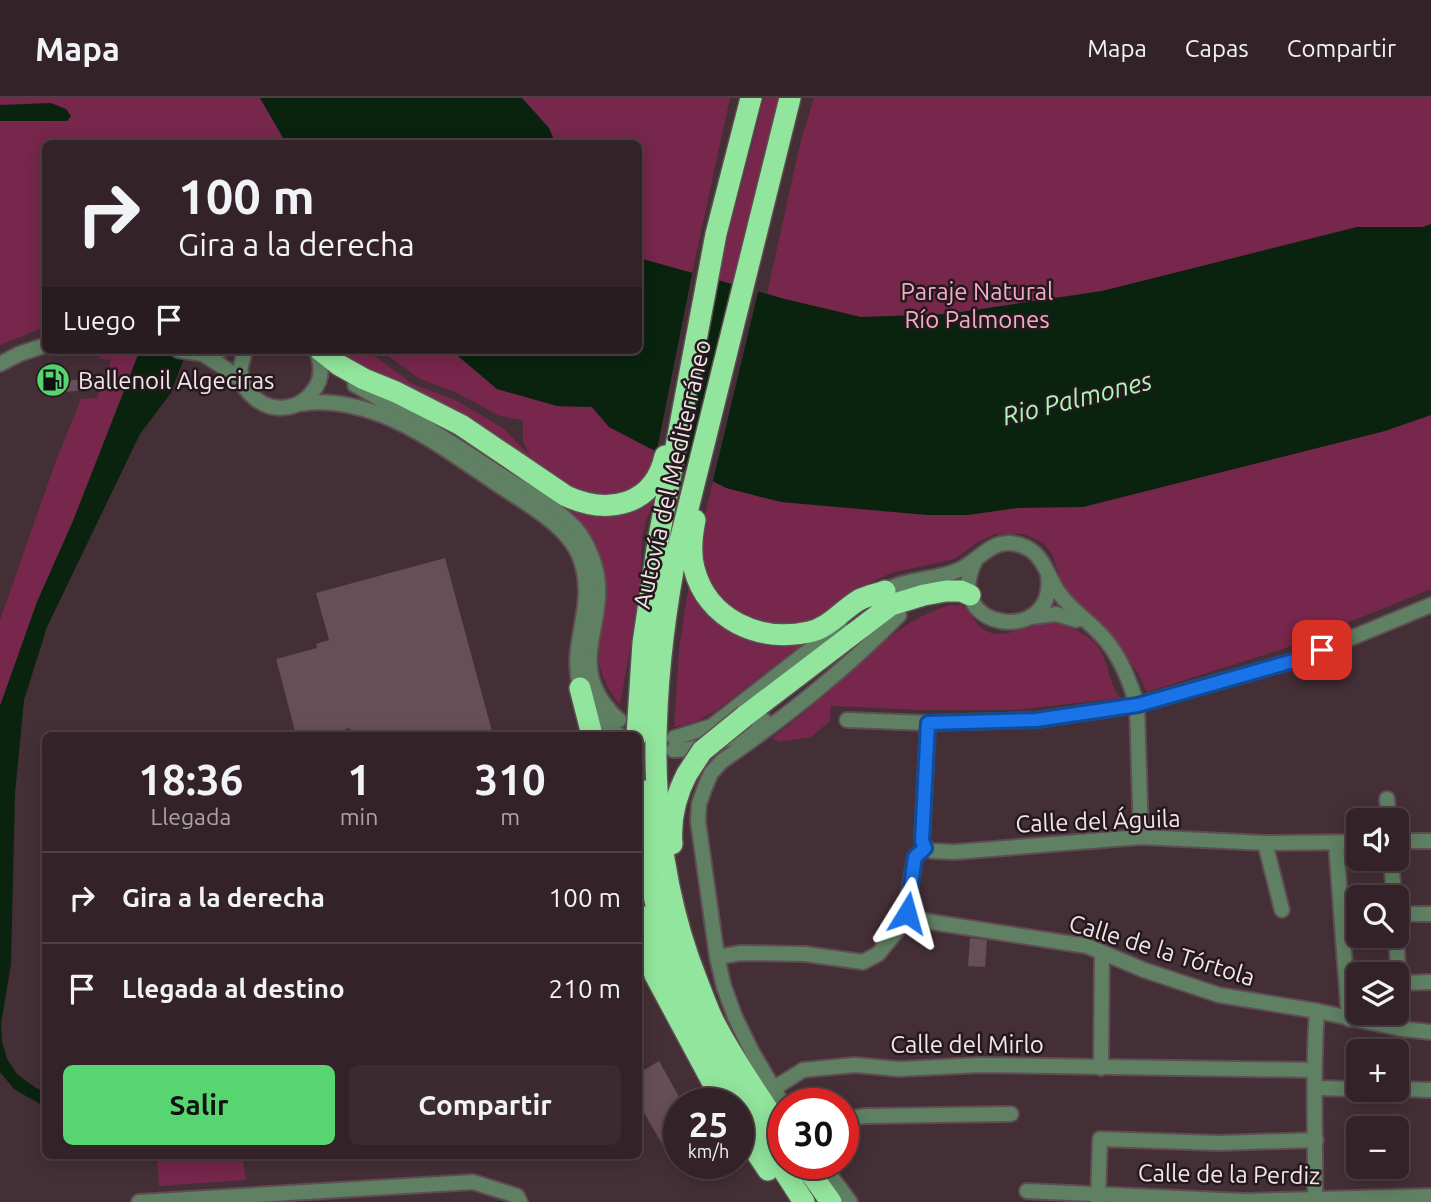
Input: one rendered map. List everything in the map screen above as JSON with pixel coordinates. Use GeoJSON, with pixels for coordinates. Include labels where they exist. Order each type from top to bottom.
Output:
{"type":"FeatureCollection","features":[{"type":"Feature","properties":{"kind":"highway","name":"Autovía del Mediterráneo"},"geometry":{"type":"LineString","coordinates":[[637,732],[643,643],[663,464],[676,402],[689,370],[716,234],[751,98]]}},
{"type":"Feature","properties":{"kind":"highway","name":"Autovía del Mediterráneo"},"geometry":{"type":"LineString","coordinates":[[768,1109],[714,1022],[674,914],[658,815],[657,715],[666,611],[692,487],[790,98]]}},
{"type":"Feature","properties":{"kind":"highway"},"geometry":{"type":"LineString","coordinates":[[321,354],[363,379],[396,392],[461,425],[566,496],[584,504],[604,506],[625,503],[662,482]]}},
{"type":"Feature","properties":{"kind":"highway"},"geometry":{"type":"LineString","coordinates":[[692,487],[697,507],[692,535],[694,568],[704,593],[720,614],[744,628],[778,635],[811,632],[824,626],[860,599],[885,591]]}},
{"type":"Feature","properties":{"kind":"highway"},"geometry":{"type":"LineString","coordinates":[[674,914],[680,897],[674,865],[672,825],[678,794],[702,751],[891,605],[946,591],[961,591],[972,599]]}},
{"type":"Feature","properties":{"kind":"highway"},"geometry":{"type":"LineString","coordinates":[[580,688],[591,732]]}},
{"type":"Feature","properties":{"kind":"highway"},"geometry":{"type":"LineString","coordinates":[[642,817],[647,864],[659,920],[674,969],[693,1016],[716,1062],[804,1202]]}},
{"type":"Feature","properties":{"kind":"highway"},"geometry":{"type":"LineString","coordinates":[[642,926],[655,975],[715,1088]]}},
{"type":"Feature","properties":{"kind":"highway"},"geometry":{"type":"LineString","coordinates":[[754,1148],[791,1202]]}},
{"type":"Feature","properties":{"kind":"highway"},"geometry":{"type":"LineString","coordinates":[[815,1179],[831,1202]]}},
{"type":"Feature","properties":{"kind":"street"},"geometry":{"type":"LineString","coordinates":[[0,364],[42,346]]}},
{"type":"Feature","properties":{"kind":"street"},"geometry":{"type":"LineString","coordinates":[[203,354],[234,375],[264,405],[282,408],[315,401],[342,403],[386,416],[442,447],[560,528],[578,552],[585,577],[587,599],[577,656],[580,688],[593,709],[619,727]]}},
{"type":"Feature","properties":{"kind":"street"},"geometry":{"type":"LineString","coordinates":[[244,354],[240,370],[245,387]]}},
{"type":"Feature","properties":{"kind":"street"},"geometry":{"type":"LineString","coordinates":[[299,404],[307,399],[317,384],[321,367],[319,354]]}},
{"type":"Feature","properties":{"kind":"street"},"geometry":{"type":"LineString","coordinates":[[320,354],[329,368],[418,421],[540,500],[567,519],[577,531],[591,554],[598,582],[598,609],[590,639],[591,676],[597,695],[619,727]]}},
{"type":"Feature","properties":{"kind":"street"},"geometry":{"type":"LineString","coordinates":[[972,599],[948,598],[930,602],[899,615],[752,728],[728,741],[713,746],[673,744],[712,726],[885,591],[920,578],[957,571],[975,561],[988,548],[1014,543],[1023,545],[1038,555],[1058,592],[1081,619],[1104,638],[1123,665],[1138,705],[1140,837]]}},
{"type":"Feature","properties":{"kind":"street"},"geometry":{"type":"LineString","coordinates":[[975,561],[968,578],[972,599],[986,616],[1012,623],[1046,614],[1081,619]]}},
{"type":"Feature","properties":{"kind":"street"},"geometry":{"type":"LineString","coordinates":[[1029,617],[1046,597],[1047,570]]}},
{"type":"Feature","properties":{"kind":"street"},"geometry":{"type":"LineString","coordinates":[[847,720],[928,723],[1036,720],[1138,705],[1300,659],[1431,605]]}},
{"type":"Feature","properties":{"kind":"street"},"geometry":{"type":"LineString","coordinates":[[772,1088],[736,1017],[724,987],[717,957],[698,821],[699,804],[711,772],[722,761],[833,677],[863,652],[899,615]]}},
{"type":"Feature","properties":{"kind":"street"},"geometry":{"type":"LineString","coordinates":[[717,957],[741,953],[805,954],[863,962],[878,954],[909,916],[906,909],[915,857],[925,848],[922,841],[928,723]]}},
{"type":"Feature","properties":{"kind":"street"},"geometry":{"type":"LineString","coordinates":[[1387,799],[1388,808]]}},
{"type":"Feature","properties":{"kind":"street","name":"Calle del Águila"},"geometry":{"type":"LineString","coordinates":[[925,848],[955,852],[1140,837],[1265,843],[1346,843]]}},
{"type":"Feature","properties":{"kind":"street"},"geometry":{"type":"LineString","coordinates":[[1409,841],[1431,841]]}},
{"type":"Feature","properties":{"kind":"street"},"geometry":{"type":"LineString","coordinates":[[1265,843],[1282,910]]}},
{"type":"Feature","properties":{"kind":"street"},"geometry":{"type":"LineString","coordinates":[[1336,843],[1346,975]]}},
{"type":"Feature","properties":{"kind":"street"},"geometry":{"type":"LineString","coordinates":[[1409,914],[1431,914]]}},
{"type":"Feature","properties":{"kind":"street","name":"Calle de la Tórtola"},"geometry":{"type":"LineString","coordinates":[[909,916],[916,920],[1087,946],[1181,984],[1219,995],[1346,1018]]}},
{"type":"Feature","properties":{"kind":"street"},"geometry":{"type":"LineString","coordinates":[[1101,1068],[1102,953]]}},
{"type":"Feature","properties":{"kind":"street"},"geometry":{"type":"LineString","coordinates":[[1409,983],[1431,982]]}},
{"type":"Feature","properties":{"kind":"street"},"geometry":{"type":"LineString","coordinates":[[1307,1200],[1316,1140],[1313,1070],[1317,1011]]}},
{"type":"Feature","properties":{"kind":"street","name":"Calle de la Tórtola"},"geometry":{"type":"LineString","coordinates":[[1381,1025],[1431,1032]]}},
{"type":"Feature","properties":{"kind":"street"},"geometry":{"type":"LineString","coordinates":[[1402,1025],[1402,1029]]}},
{"type":"Feature","properties":{"kind":"street","name":"Calle del Mirlo"},"geometry":{"type":"LineString","coordinates":[[775,1088],[803,1070],[855,1065],[899,1069],[981,1065],[1313,1070]]}},
{"type":"Feature","properties":{"kind":"street"},"geometry":{"type":"LineString","coordinates":[[1315,1088],[1346,1089]]}},
{"type":"Feature","properties":{"kind":"street"},"geometry":{"type":"LineString","coordinates":[[1409,1089],[1431,1090]]}},
{"type":"Feature","properties":{"kind":"street"},"geometry":{"type":"LineString","coordinates":[[859,1117],[1011,1114]]}},
{"type":"Feature","properties":{"kind":"street"},"geometry":{"type":"LineString","coordinates":[[1098,1198],[1100,1139],[1219,1143],[1316,1140]]}},
{"type":"Feature","properties":{"kind":"street"},"geometry":{"type":"LineString","coordinates":[[833,1179],[850,1202]]}},
{"type":"Feature","properties":{"kind":"street"},"geometry":{"type":"LineString","coordinates":[[139,1202],[473,1182],[519,1199]]}},
{"type":"Feature","properties":{"kind":"street","name":"Calle de la Perdiz"},"geometry":{"type":"LineString","coordinates":[[1027,1191],[1098,1198],[1244,1201],[1431,1196]]}},
{"type":"Feature","properties":{"kind":"green space"},"geometry":{"type":"Polygon","coordinates":[[[0,98],[260,98],[284,140],[42,140],[42,328],[0,345],[0,98]]]}},
{"type":"Feature","properties":{"kind":"green space"},"geometry":{"type":"Polygon","coordinates":[[[522,98],[730,98],[692,273],[642,259],[642,140],[554,140],[549,128],[522,98]]]}},
{"type":"Feature","properties":{"kind":"green space"},"geometry":{"type":"Polygon","coordinates":[[[764,98],[779,98],[732,285],[719,281],[764,98]]]}},
{"type":"Feature","properties":{"kind":"green space","name":"Paraje Natural Río Palmones"},"geometry":{"type":"Polygon","coordinates":[[[814,98],[1431,98],[1431,589],[1283,649],[1147,692],[1120,647],[1062,583],[1052,554],[1043,543],[1024,534],[994,534],[955,559],[891,573],[867,584],[834,612],[811,624],[762,625],[716,599],[700,561],[703,524],[713,481],[719,484],[767,294],[800,144],[814,98]]]}},
{"type":"Feature","properties":{"kind":"green space"},"geometry":{"type":"Polygon","coordinates":[[[104,354],[138,355],[73,521],[37,602],[0,706],[0,620],[57,458],[81,399],[97,398],[111,360],[97,358],[104,354]]]}},
{"type":"Feature","properties":{"kind":"green space"},"geometry":{"type":"Polygon","coordinates":[[[342,354],[372,354],[411,383],[455,400],[493,422],[505,430],[530,456],[523,441],[523,420],[500,416],[457,393],[420,379],[386,354],[456,354],[497,389],[557,406],[592,407],[609,427],[657,451],[651,477],[613,501],[571,489],[531,458],[474,422],[360,367],[342,354]]]}},
{"type":"Feature","properties":{"kind":"green space"},"geometry":{"type":"Polygon","coordinates":[[[657,495],[646,520],[642,539],[640,591],[620,705],[606,685],[600,666],[600,633],[606,596],[602,567],[570,510],[596,514],[615,513],[657,495]]]}},
{"type":"Feature","properties":{"kind":"green space"},"geometry":{"type":"Polygon","coordinates":[[[691,571],[736,633],[761,642],[806,641],[714,712],[695,722],[674,727],[679,649],[691,571]]]}},
{"type":"Feature","properties":{"kind":"green space"},"geometry":{"type":"Polygon","coordinates":[[[950,605],[962,605],[981,627],[995,634],[1042,622],[1063,624],[1076,630],[1088,637],[1101,651],[1113,685],[1121,698],[1015,710],[831,706],[830,721],[811,737],[779,742],[772,738],[888,638],[917,619],[950,605]]]}},
{"type":"Feature","properties":{"kind":"green space"},"geometry":{"type":"Polygon","coordinates":[[[157,1159],[243,1159],[246,1180],[159,1186],[157,1159]]]}},
{"type":"Feature","properties":{"kind":"water"},"geometry":{"type":"Polygon","coordinates":[[[260,98],[522,98],[549,128],[554,140],[284,140],[260,98]]]}},
{"type":"Feature","properties":{"kind":"water"},"geometry":{"type":"Polygon","coordinates":[[[51,103],[66,109],[71,116],[67,121],[0,121],[0,105],[51,103]]]}},
{"type":"Feature","properties":{"kind":"water","name":"Rio Palmones"},"geometry":{"type":"Polygon","coordinates":[[[1431,224],[1431,415],[1385,431],[1083,507],[1017,508],[968,515],[927,515],[781,502],[726,488],[609,427],[592,407],[557,406],[497,389],[456,354],[642,354],[642,259],[785,299],[861,317],[947,314],[1102,291],[1357,227],[1423,227],[1431,224]]]}},
{"type":"Feature","properties":{"kind":"water"},"geometry":{"type":"Polygon","coordinates":[[[138,354],[186,354],[171,393],[140,434],[47,627],[24,700],[15,794],[11,964],[1,1024],[7,1059],[17,1074],[42,1090],[42,1105],[15,1090],[0,1072],[0,706],[37,602],[73,521],[138,354]]]}},
{"type":"Feature","properties":{"kind":"pier"},"geometry":{"type":"Polygon","coordinates":[[[693,269],[719,277],[681,468],[656,455],[693,269]]]}},
{"type":"Feature","properties":{"kind":"pier"},"geometry":{"type":"Polygon","coordinates":[[[733,281],[759,288],[712,485],[686,471],[733,281]]]}},
{"type":"Feature","properties":{"kind":"building"},"geometry":{"type":"Polygon","coordinates":[[[99,378],[100,389],[53,393],[39,387],[53,382],[99,378]]]}},
{"type":"Feature","properties":{"kind":"building"},"geometry":{"type":"Polygon","coordinates":[[[445,558],[492,732],[349,732],[350,728],[336,732],[295,732],[276,659],[317,648],[316,644],[329,640],[316,593],[445,558]]]}},
{"type":"Feature","properties":{"kind":"building"},"geometry":{"type":"Polygon","coordinates":[[[970,938],[987,940],[985,967],[968,966],[970,938]]]}},
{"type":"Feature","properties":{"kind":"building"},"geometry":{"type":"Polygon","coordinates":[[[659,1061],[674,1088],[663,1088],[663,1143],[642,1109],[642,1071],[659,1061]]]}},
{"type":"Feature","properties":{"kind":"place","name":"Ballenoil Algeciras"},"geometry":{"type":"Point","coordinates":[53,380]}},
{"type":"Feature","properties":{"kind":"route"},"geometry":{"type":"LineString","coordinates":[[907,913],[915,857],[925,848],[922,841],[928,723],[1036,720],[1138,705],[1300,659],[1322,650]]}}]}
